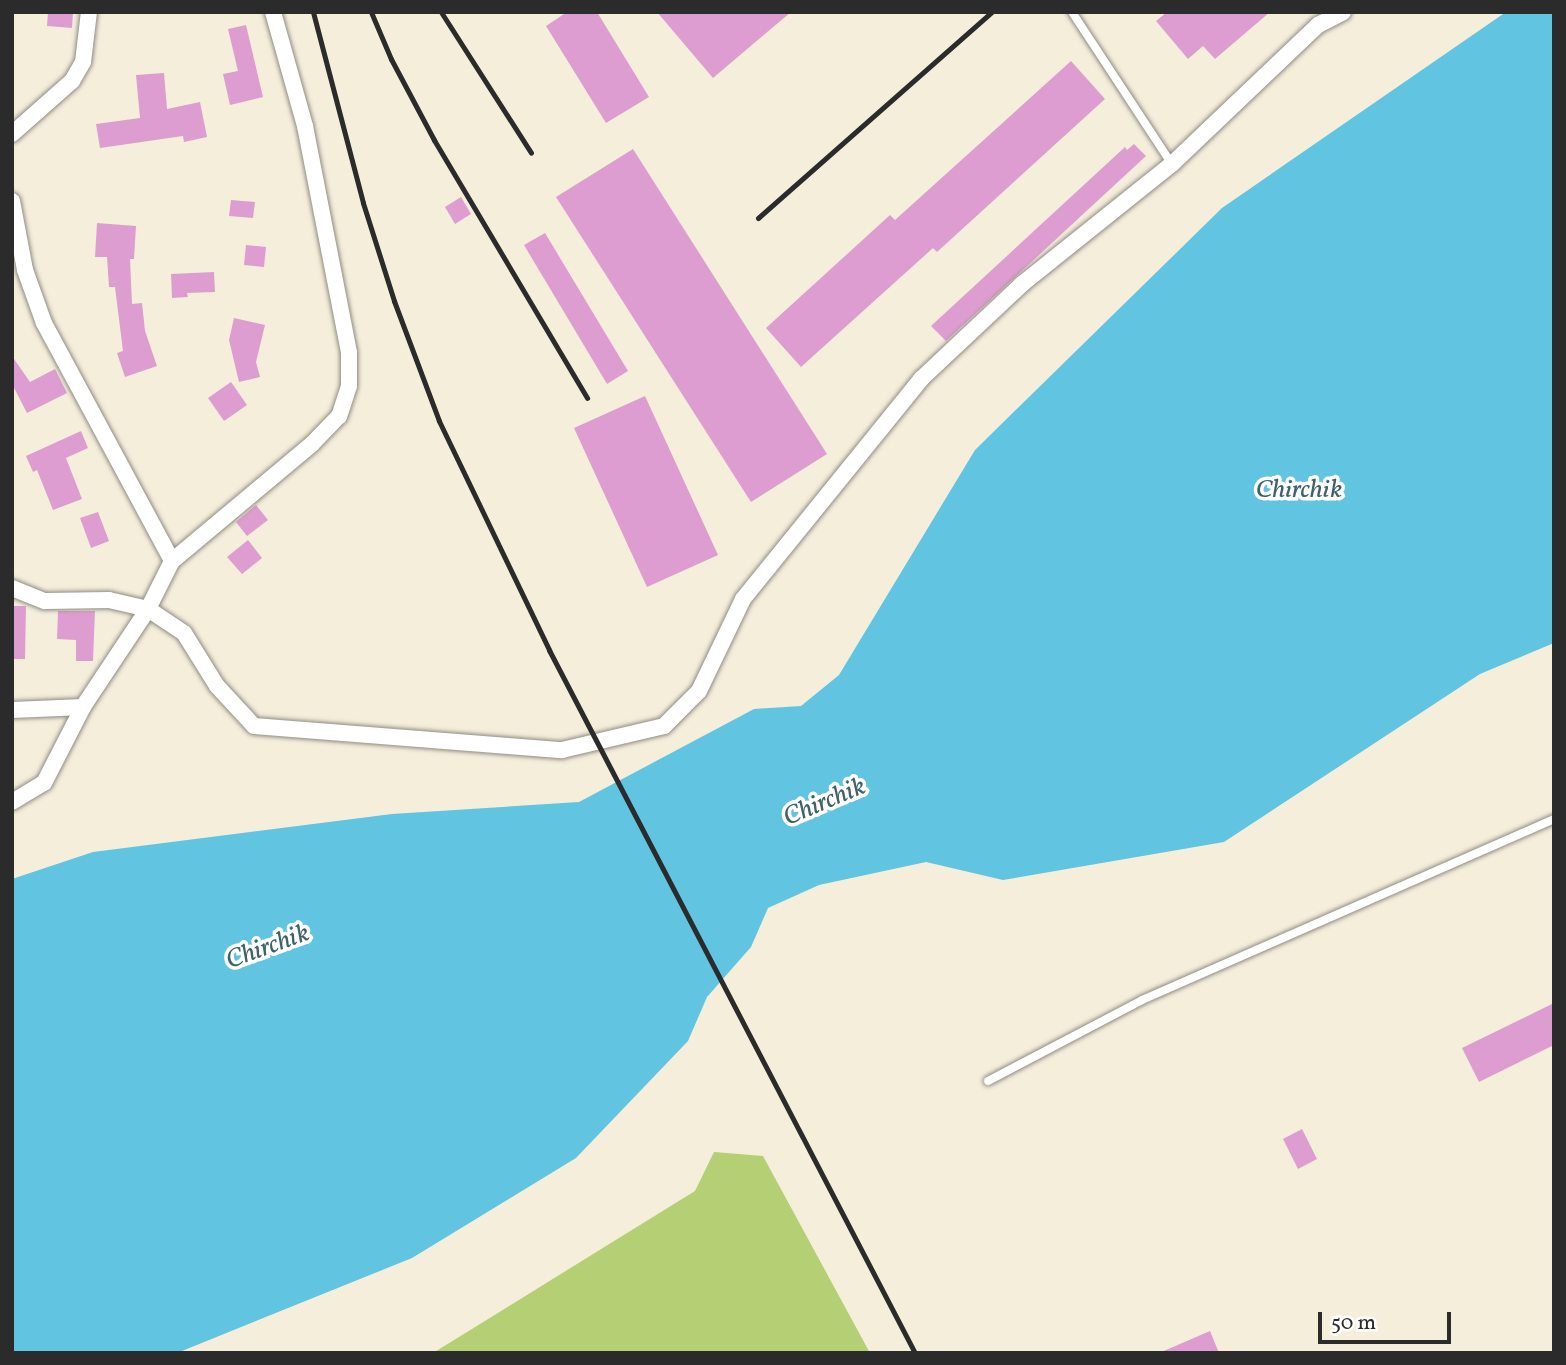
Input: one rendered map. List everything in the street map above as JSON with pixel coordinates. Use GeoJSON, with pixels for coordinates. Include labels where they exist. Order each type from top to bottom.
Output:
{"type":"FeatureCollection","features":[{"type":"Feature","properties":{"kind":"street"},"geometry":{"type":"LineString","coordinates":[[12,134],[72,81],[78,72],[83,62],[89,12]]}},
{"type":"Feature","properties":{"kind":"street"},"geometry":{"type":"LineString","coordinates":[[12,802],[44,783],[83,707],[148,608],[172,561],[312,444],[339,416],[349,386],[349,353],[305,126],[273,12]]}},
{"type":"Feature","properties":{"kind":"street"},"geometry":{"type":"LineString","coordinates":[[12,588],[45,601],[109,600],[148,608],[184,633],[216,686],[254,726],[562,750],[664,726],[699,691],[743,600],[921,379],[1022,284],[1172,164],[1318,25],[1342,12]]}},
{"type":"Feature","properties":{"kind":"street"},"geometry":{"type":"LineString","coordinates":[[12,201],[25,270],[44,323],[172,561]]}},
{"type":"Feature","properties":{"kind":"street"},"geometry":{"type":"LineString","coordinates":[[12,710],[83,707]]}},
{"type":"Feature","properties":{"kind":"lane"},"geometry":{"type":"LineString","coordinates":[[1072,12],[1172,164]]}},
{"type":"Feature","properties":{"kind":"lane"},"geometry":{"type":"LineString","coordinates":[[988,1081],[1142,1000],[1554,819]]}},
{"type":"Feature","properties":{"kind":"green space"},"geometry":{"type":"Polygon","coordinates":[[[714,1152],[763,1156],[870,1353],[433,1353],[695,1191],[714,1152]]]}},
{"type":"Feature","properties":{"kind":"water","name":"Chirchik"},"geometry":{"type":"Polygon","coordinates":[[[1506,12],[1554,12],[1554,643],[1480,674],[1224,842],[1003,880],[926,862],[819,885],[768,908],[751,947],[707,997],[688,1041],[576,1158],[412,1258],[177,1353],[12,1353],[12,879],[93,852],[392,814],[579,802],[754,709],[801,706],[839,675],[975,450],[1222,208],[1506,12]]]}},
{"type":"Feature","properties":{"kind":"building"},"geometry":{"type":"Polygon","coordinates":[[[48,12],[73,12],[72,28],[47,26],[48,12]]]}},
{"type":"Feature","properties":{"kind":"building"},"geometry":{"type":"Polygon","coordinates":[[[567,12],[597,12],[649,97],[606,123],[546,26],[567,12]]]}},
{"type":"Feature","properties":{"kind":"building"},"geometry":{"type":"Polygon","coordinates":[[[657,12],[791,12],[713,78],[657,12]]]}},
{"type":"Feature","properties":{"kind":"building"},"geometry":{"type":"Polygon","coordinates":[[[1167,12],[1270,12],[1215,59],[1203,46],[1188,59],[1156,21],[1167,12]]]}},
{"type":"Feature","properties":{"kind":"building"},"geometry":{"type":"Polygon","coordinates":[[[246,25],[263,97],[230,105],[223,74],[238,71],[228,29],[246,25]]]}},
{"type":"Feature","properties":{"kind":"building"},"geometry":{"type":"Polygon","coordinates":[[[1071,61],[1105,99],[937,252],[933,248],[801,367],[766,328],[890,215],[895,220],[1071,61]]]}},
{"type":"Feature","properties":{"kind":"building"},"geometry":{"type":"Polygon","coordinates":[[[164,73],[167,109],[200,102],[207,137],[184,142],[183,136],[100,148],[96,124],[140,118],[136,75],[164,73]]]}},
{"type":"Feature","properties":{"kind":"building"},"geometry":{"type":"Polygon","coordinates":[[[1134,144],[1146,156],[946,341],[931,326],[1125,147],[1127,150],[1134,144]]]}},
{"type":"Feature","properties":{"kind":"building"},"geometry":{"type":"Polygon","coordinates":[[[633,149],[827,454],[751,502],[556,197],[633,149]]]}},
{"type":"Feature","properties":{"kind":"building"},"geometry":{"type":"Polygon","coordinates":[[[461,197],[471,214],[455,224],[445,207],[461,197]]]}},
{"type":"Feature","properties":{"kind":"building"},"geometry":{"type":"Polygon","coordinates":[[[231,200],[255,202],[253,218],[229,216],[231,200]]]}},
{"type":"Feature","properties":{"kind":"building"},"geometry":{"type":"Polygon","coordinates":[[[97,223],[136,226],[134,259],[130,259],[132,304],[142,303],[145,331],[157,366],[125,377],[117,353],[123,351],[115,287],[109,287],[107,257],[95,257],[97,223]]]}},
{"type":"Feature","properties":{"kind":"building"},"geometry":{"type":"Polygon","coordinates":[[[545,233],[628,371],[607,384],[524,245],[545,233]]]}},
{"type":"Feature","properties":{"kind":"building"},"geometry":{"type":"Polygon","coordinates":[[[246,245],[266,247],[264,267],[244,265],[246,245]]]}},
{"type":"Feature","properties":{"kind":"building"},"geometry":{"type":"Polygon","coordinates":[[[214,272],[215,292],[187,293],[188,297],[172,298],[171,274],[214,272]]]}},
{"type":"Feature","properties":{"kind":"building"},"geometry":{"type":"Polygon","coordinates":[[[234,318],[265,325],[256,362],[260,377],[239,382],[229,340],[234,318]]]}},
{"type":"Feature","properties":{"kind":"building"},"geometry":{"type":"Polygon","coordinates":[[[12,356],[30,382],[55,369],[67,393],[27,413],[12,384],[12,356]]]}},
{"type":"Feature","properties":{"kind":"building"},"geometry":{"type":"Polygon","coordinates":[[[231,382],[247,405],[224,421],[208,398],[231,382]]]}},
{"type":"Feature","properties":{"kind":"building"},"geometry":{"type":"Polygon","coordinates":[[[645,396],[718,555],[647,587],[574,428],[645,396]]]}},
{"type":"Feature","properties":{"kind":"building"},"geometry":{"type":"Polygon","coordinates":[[[81,431],[88,448],[66,458],[82,499],[53,510],[37,470],[33,472],[26,456],[81,431]]]}},
{"type":"Feature","properties":{"kind":"building"},"geometry":{"type":"Polygon","coordinates":[[[256,505],[268,520],[247,536],[236,522],[256,505]]]}},
{"type":"Feature","properties":{"kind":"building"},"geometry":{"type":"Polygon","coordinates":[[[98,512],[109,541],[91,548],[80,518],[98,512]]]}},
{"type":"Feature","properties":{"kind":"building"},"geometry":{"type":"Polygon","coordinates":[[[248,540],[262,558],[242,574],[227,557],[248,540]]]}},
{"type":"Feature","properties":{"kind":"building"},"geometry":{"type":"Polygon","coordinates":[[[12,606],[26,606],[25,659],[12,659],[12,606]]]}},
{"type":"Feature","properties":{"kind":"building"},"geometry":{"type":"Polygon","coordinates":[[[58,611],[95,611],[93,661],[76,661],[76,640],[57,639],[58,611]]]}},
{"type":"Feature","properties":{"kind":"building"},"geometry":{"type":"Polygon","coordinates":[[[1554,1003],[1554,1045],[1479,1082],[1462,1048],[1554,1003]]]}},
{"type":"Feature","properties":{"kind":"building"},"geometry":{"type":"Polygon","coordinates":[[[1302,1129],[1317,1159],[1298,1169],[1283,1139],[1302,1129]]]}},
{"type":"Feature","properties":{"kind":"building"},"geometry":{"type":"Polygon","coordinates":[[[1210,1331],[1219,1353],[1159,1353],[1210,1331]]]}},
{"type":"Feature","properties":{"kind":"railway"},"geometry":{"type":"LineString","coordinates":[[313,12],[363,203],[394,301],[439,421],[549,650],[915,1353]]}},
{"type":"Feature","properties":{"kind":"railway"},"geometry":{"type":"LineString","coordinates":[[371,12],[391,59],[434,140],[587,398]]}},
{"type":"Feature","properties":{"kind":"railway"},"geometry":{"type":"LineString","coordinates":[[441,12],[531,153]]}},
{"type":"Feature","properties":{"kind":"railway"},"geometry":{"type":"LineString","coordinates":[[758,218],[992,12]]}}]}
